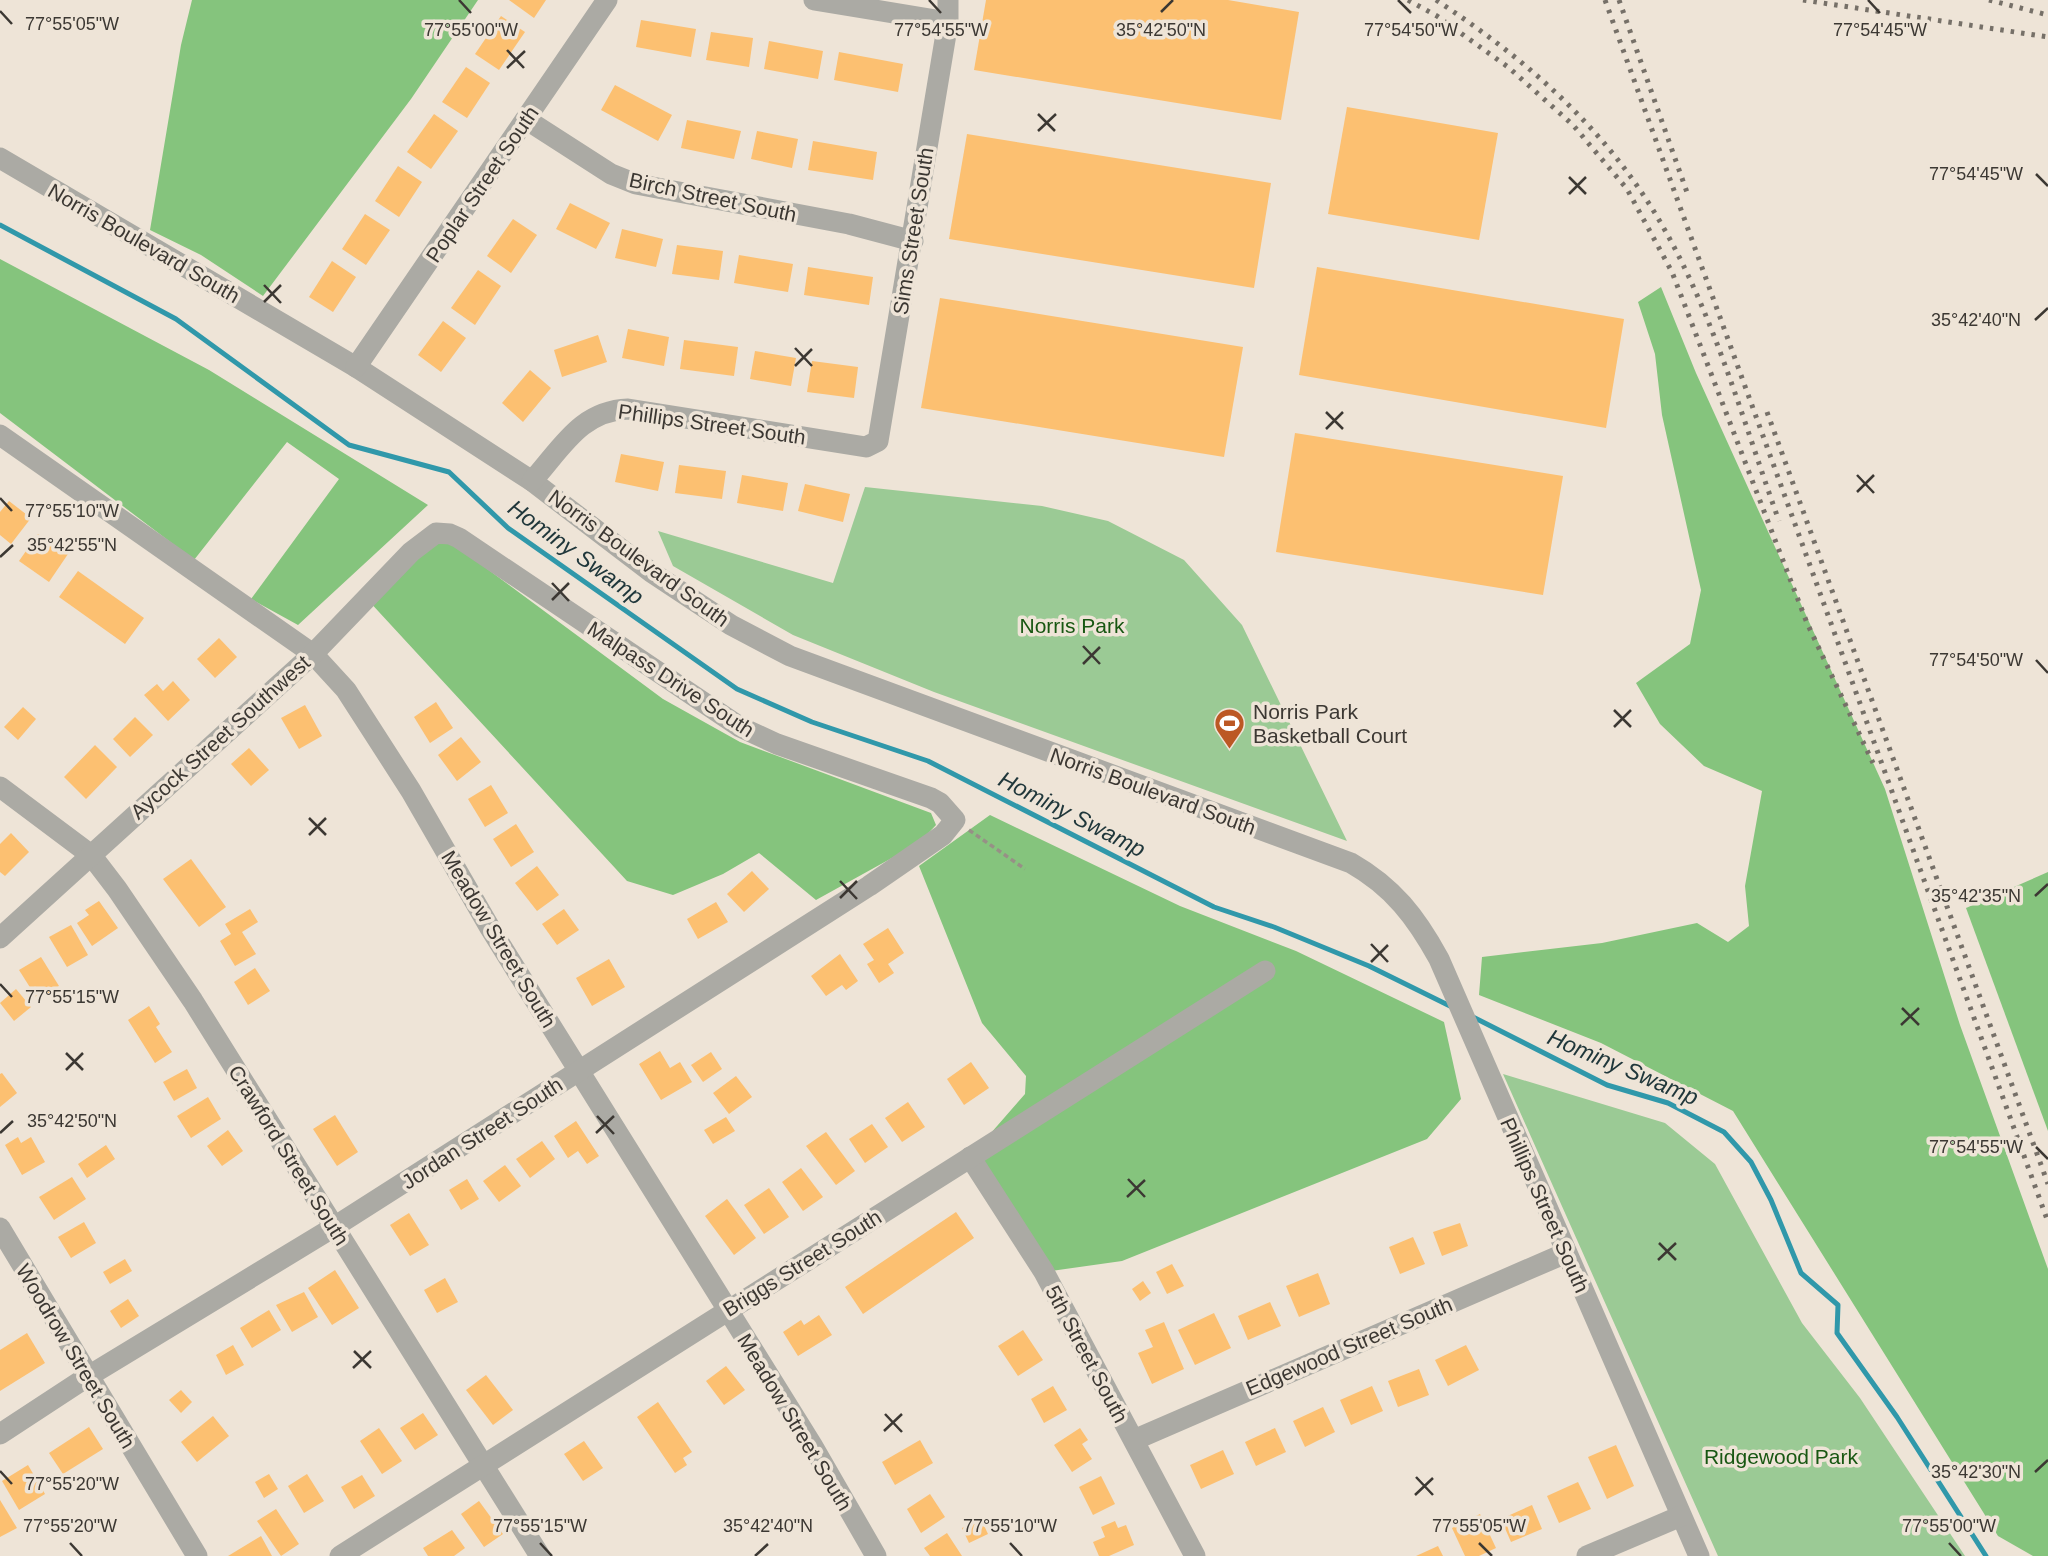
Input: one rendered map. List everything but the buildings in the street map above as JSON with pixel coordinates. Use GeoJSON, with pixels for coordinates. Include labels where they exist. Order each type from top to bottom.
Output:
{"type":"FeatureCollection","features":[{"type":"Feature","properties":{"kind":"street","name":"Poplar Street South"},"geometry":{"type":"LineString","coordinates":[[356,367],[607,0]]}},
{"type":"Feature","properties":{"kind":"street"},"geometry":{"type":"LineString","coordinates":[[814,0],[948,22]]}},
{"type":"Feature","properties":{"kind":"street","name":"Sims Street South"},"geometry":{"type":"LineString","coordinates":[[878,441],[948,22],[948,0]]}},
{"type":"Feature","properties":{"kind":"street","name":"Birch Street South"},"geometry":{"type":"LineString","coordinates":[[527,120],[611,174],[636,184],[849,224],[913,241]]}},
{"type":"Feature","properties":{"kind":"street","name":"Norris Boulevard South"},"geometry":{"type":"LineString","coordinates":[[0,158],[356,367],[532,481],[651,572],[731,625],[790,656],[1351,863],[1368,872]]}},
{"type":"Feature","properties":{"kind":"street","name":"Phillips Street South"},"geometry":{"type":"LineString","coordinates":[[532,481],[585,422],[608,410],[628,409],[866,447],[878,441]]}},
{"type":"Feature","properties":{"kind":"street","name":"Meadow Street South"},"geometry":{"type":"LineString","coordinates":[[0,435],[313,654],[346,690],[411,791],[578,1071],[812,1445],[876,1556]]}},
{"type":"Feature","properties":{"kind":"street","name":"Aycock Street Southwest"},"geometry":{"type":"LineString","coordinates":[[0,938],[313,654],[411,552],[436,533]]}},
{"type":"Feature","properties":{"kind":"street","name":"Malpass Drive South"},"geometry":{"type":"LineString","coordinates":[[436,533],[459,538],[740,727],[777,744],[931,798],[940,803],[955,820]]}},
{"type":"Feature","properties":{"kind":"street","name":"Crawford Street South"},"geometry":{"type":"LineString","coordinates":[[0,787],[91,855],[193,1001],[540,1556]]}},
{"type":"Feature","properties":{"kind":"street","name":"Jordan Street South"},"geometry":{"type":"LineString","coordinates":[[0,1434],[87,1377],[334,1227],[869,886],[943,835],[955,820]]}},
{"type":"Feature","properties":{"kind":"street","name":"Phillips Street South"},"geometry":{"type":"LineString","coordinates":[[1368,872],[1398,897],[1418,921],[1439,959],[1699,1556]]}},
{"type":"Feature","properties":{"kind":"street","name":"Briggs Street South"},"geometry":{"type":"LineString","coordinates":[[340,1556],[1265,971]]}},
{"type":"Feature","properties":{"kind":"street","name":"5th Street South"},"geometry":{"type":"LineString","coordinates":[[970,1157],[1044,1272],[1195,1556]]}},
{"type":"Feature","properties":{"kind":"street","name":"Woodrow Street South"},"geometry":{"type":"LineString","coordinates":[[0,1228],[87,1377],[197,1556]]}},
{"type":"Feature","properties":{"kind":"street","name":"Edgewood Street South"},"geometry":{"type":"LineString","coordinates":[[1134,1440],[1566,1253]]}},
{"type":"Feature","properties":{"kind":"street"},"geometry":{"type":"LineString","coordinates":[[1587,1556],[1681,1516]]}},
{"type":"Feature","properties":{"kind":"path"},"geometry":{"type":"LineString","coordinates":[[955,820],[1025,869]]}},
{"type":"Feature","properties":{"kind":"green space"},"geometry":{"type":"Polygon","coordinates":[[[192,0],[478,0],[411,99],[263,296],[201,255],[150,230],[181,45],[192,0]]]}},
{"type":"Feature","properties":{"kind":"green space"},"geometry":{"type":"Polygon","coordinates":[[[0,259],[209,370],[428,505],[298,625],[251,599],[339,479],[287,442],[194,560],[0,413],[0,259]]]}},
{"type":"Feature","properties":{"kind":"green space"},"geometry":{"type":"Polygon","coordinates":[[[1661,287],[1696,373],[1885,789],[1960,1025],[2048,1269],[2048,1556],[2033,1556],[1998,1536],[1733,1111],[1601,1043],[1479,995],[1482,957],[1602,943],[1697,923],[1728,942],[1749,926],[1745,886],[1762,791],[1704,766],[1660,724],[1636,683],[1690,644],[1701,590],[1662,415],[1655,354],[1638,302],[1661,287]]]}},
{"type":"Feature","properties":{"kind":"green space","name":"Norris Park"},"geometry":{"type":"Polygon","coordinates":[[[865,487],[1042,506],[1108,521],[1184,560],[1242,625],[1347,841],[934,692],[793,635],[673,566],[658,531],[833,583],[865,487]]]}},
{"type":"Feature","properties":{"kind":"green space"},"geometry":{"type":"Polygon","coordinates":[[[429,537],[455,545],[663,699],[740,742],[931,813],[936,825],[919,843],[816,900],[759,853],[723,874],[673,895],[627,881],[367,599],[429,537]]]}},
{"type":"Feature","properties":{"kind":"green space"},"geometry":{"type":"Polygon","coordinates":[[[990,815],[1180,906],[1296,951],[1444,1022],[1461,1099],[1427,1139],[1122,1261],[1044,1272],[970,1157],[1025,1094],[1026,1076],[982,1023],[919,866],[990,815]]]}},
{"type":"Feature","properties":{"kind":"green space"},"geometry":{"type":"Polygon","coordinates":[[[2048,872],[2048,1131],[1966,908],[2048,872]]]}},
{"type":"Feature","properties":{"kind":"green space","name":"Ridgewood Park"},"geometry":{"type":"Polygon","coordinates":[[[1503,1074],[1665,1123],[1715,1164],[1802,1323],[1860,1398],[1965,1556],[1718,1556],[1503,1074]]]}},
{"type":"Feature","properties":{"kind":"waterway","name":"Hominy Swamp"},"geometry":{"type":"LineString","coordinates":[[0,225],[176,319],[349,445],[449,472],[508,528],[737,689],[812,722],[928,761],[1214,907],[1274,927],[1369,966],[1452,1007]]}},
{"type":"Feature","properties":{"kind":"waterway","name":"Hominy Swamp"},"geometry":{"type":"LineString","coordinates":[[1471,1016],[1607,1085],[1668,1103],[1724,1132],[1751,1162],[1771,1200],[1801,1273],[1838,1305],[1837,1333],[1897,1417],[1986,1556]]}},
{"type":"Feature","properties":{"kind":"railway"},"geometry":{"type":"LineString","coordinates":[[1408,0],[1437,16],[1508,67],[1573,125],[1627,189],[1672,272],[1807,623],[1873,763]]}},
{"type":"Feature","properties":{"kind":"railway"},"geometry":{"type":"LineString","coordinates":[[1436,0],[1521,62],[1573,109],[1619,161],[1640,190],[1664,228],[1703,309],[1779,521]]}},
{"type":"Feature","properties":{"kind":"railway"},"geometry":{"type":"LineString","coordinates":[[1605,0],[2048,1222]]}},
{"type":"Feature","properties":{"kind":"railway"},"geometry":{"type":"LineString","coordinates":[[1619,0],[1689,198]]}},
{"type":"Feature","properties":{"kind":"railway"},"geometry":{"type":"LineString","coordinates":[[1803,0],[2048,37]]}},
{"type":"Feature","properties":{"kind":"railway"},"geometry":{"type":"LineString","coordinates":[[1989,0],[2048,15]]}},
{"type":"Feature","properties":{"kind":"railway"},"geometry":{"type":"LineString","coordinates":[[1767,412],[2048,1184]]}},
{"type":"Feature","properties":{"kind":"place","name":"Norris Park Basketball Court"},"geometry":{"type":"Point","coordinates":[1230,750]}}]}
